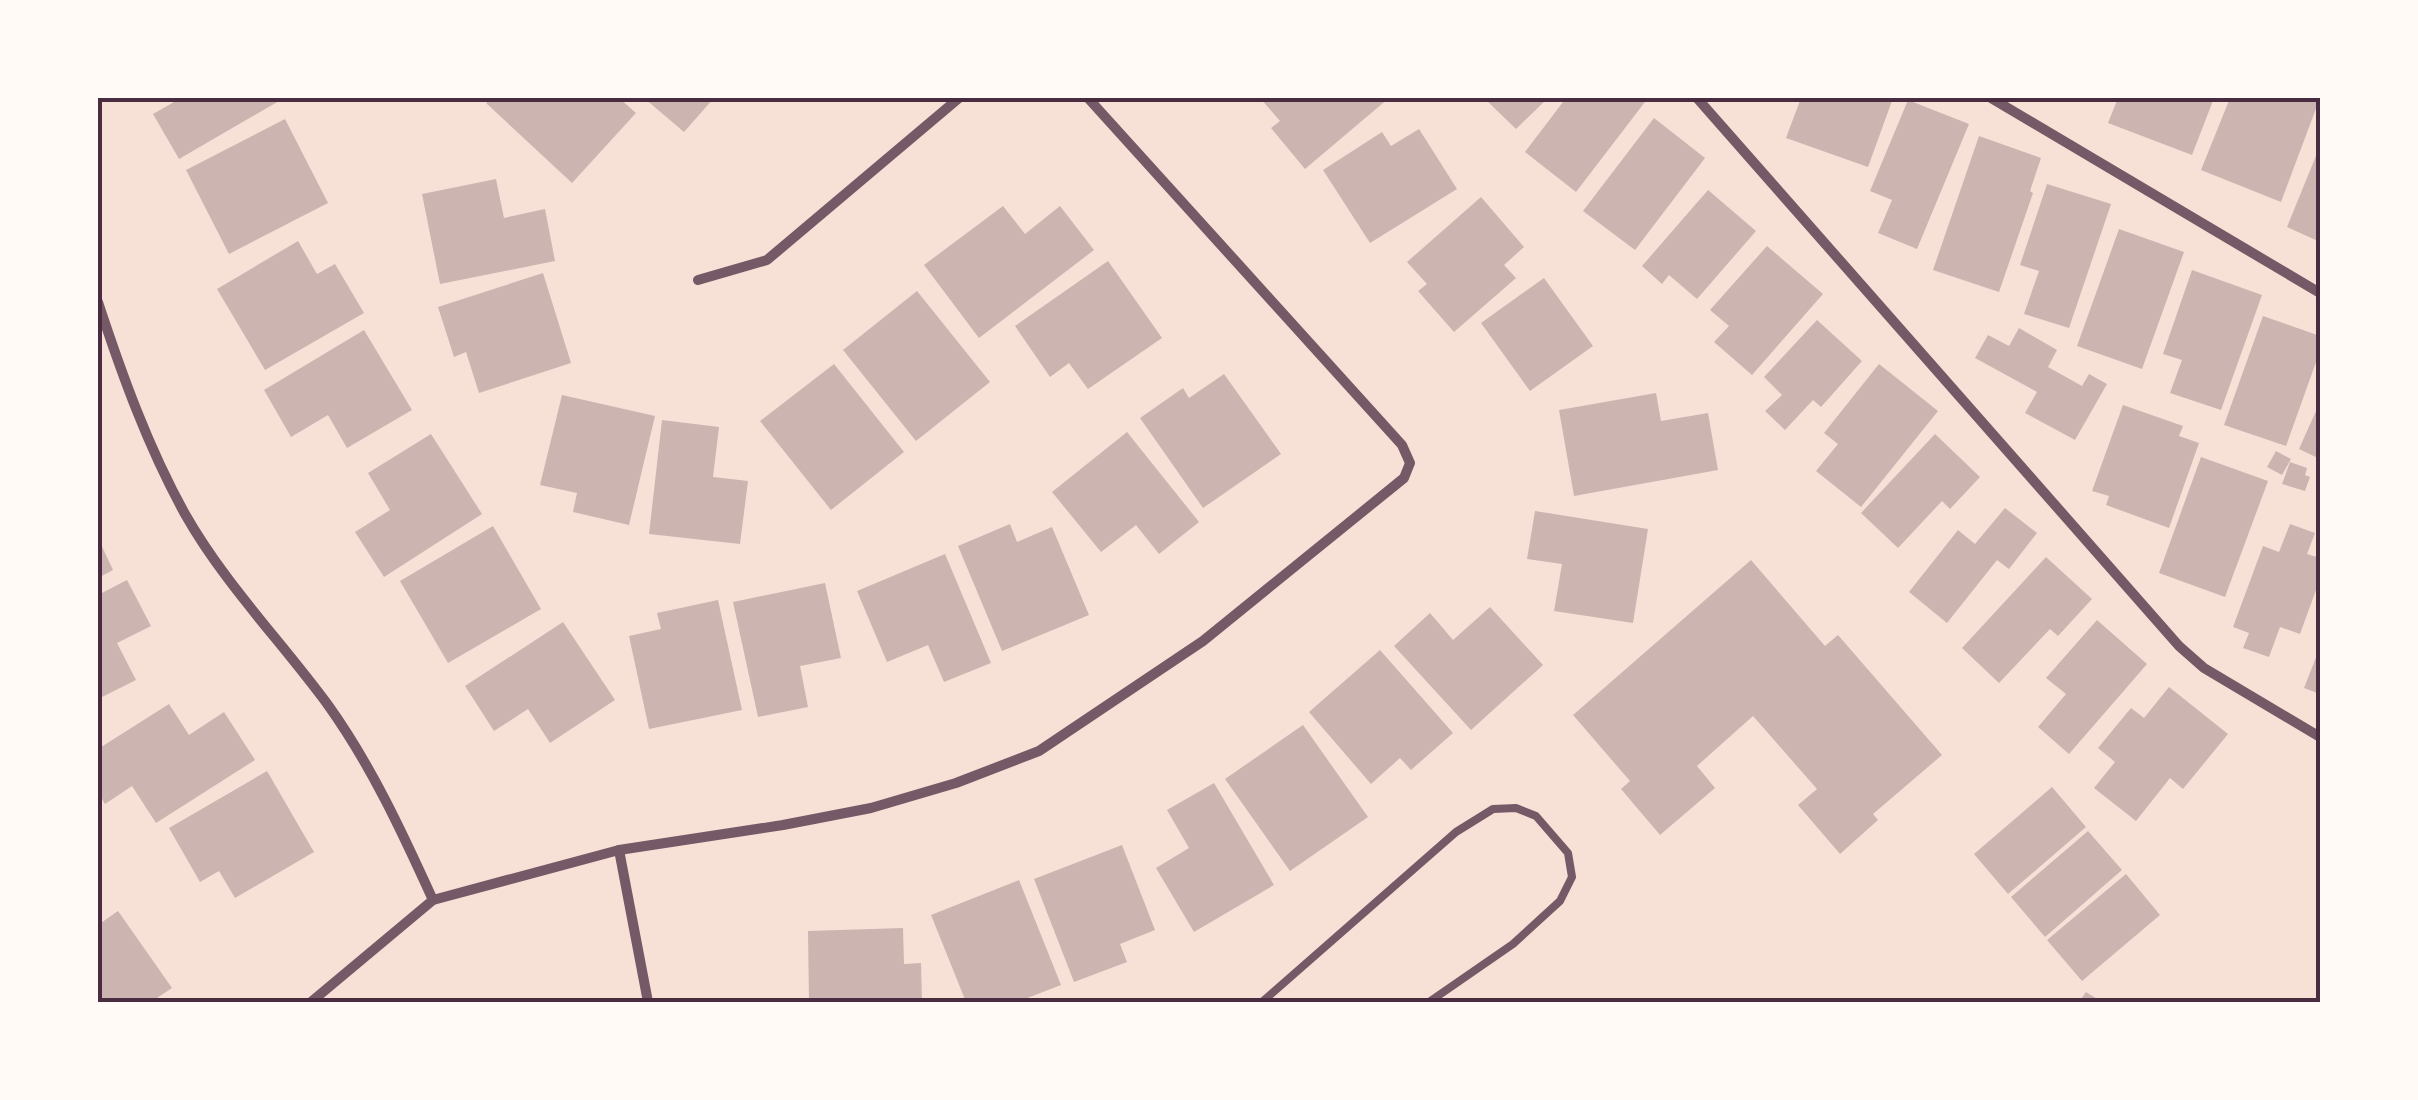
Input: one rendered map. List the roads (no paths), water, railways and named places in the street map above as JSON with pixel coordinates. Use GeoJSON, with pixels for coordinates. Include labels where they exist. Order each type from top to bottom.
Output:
{"type":"FeatureCollection","features":[{"type":"Feature","properties":{"kind":"street"},"geometry":{"type":"LineString","coordinates":[[698,280],[768,260],[959,98]]}},
{"type":"Feature","properties":{"kind":"street"},"geometry":{"type":"LineString","coordinates":[[311,1002],[433,900],[619,850],[871,808],[956,783],[1039,751],[1202,641],[1404,478],[1410,463],[1402,445],[1088,98]]}},
{"type":"Feature","properties":{"kind":"street"},"geometry":{"type":"LineString","coordinates":[[1697,98],[2179,646],[2204,668],[2320,737]]}},
{"type":"Feature","properties":{"kind":"street"},"geometry":{"type":"LineString","coordinates":[[1991,98],[2320,293]]}},
{"type":"Feature","properties":{"kind":"street"},"geometry":{"type":"LineString","coordinates":[[98,302],[131,400],[186,516],[328,706],[389,802],[433,900]]}},
{"type":"Feature","properties":{"kind":"street"},"geometry":{"type":"LineString","coordinates":[[619,850],[648,1002]]}},
{"type":"Feature","properties":{"kind":"lane"},"geometry":{"type":"LineString","coordinates":[[1262,1002],[1456,832],[1493,809],[1516,808],[1536,816],[1568,853],[1572,877],[1560,902],[1513,944],[1429,1002]]}}]}
